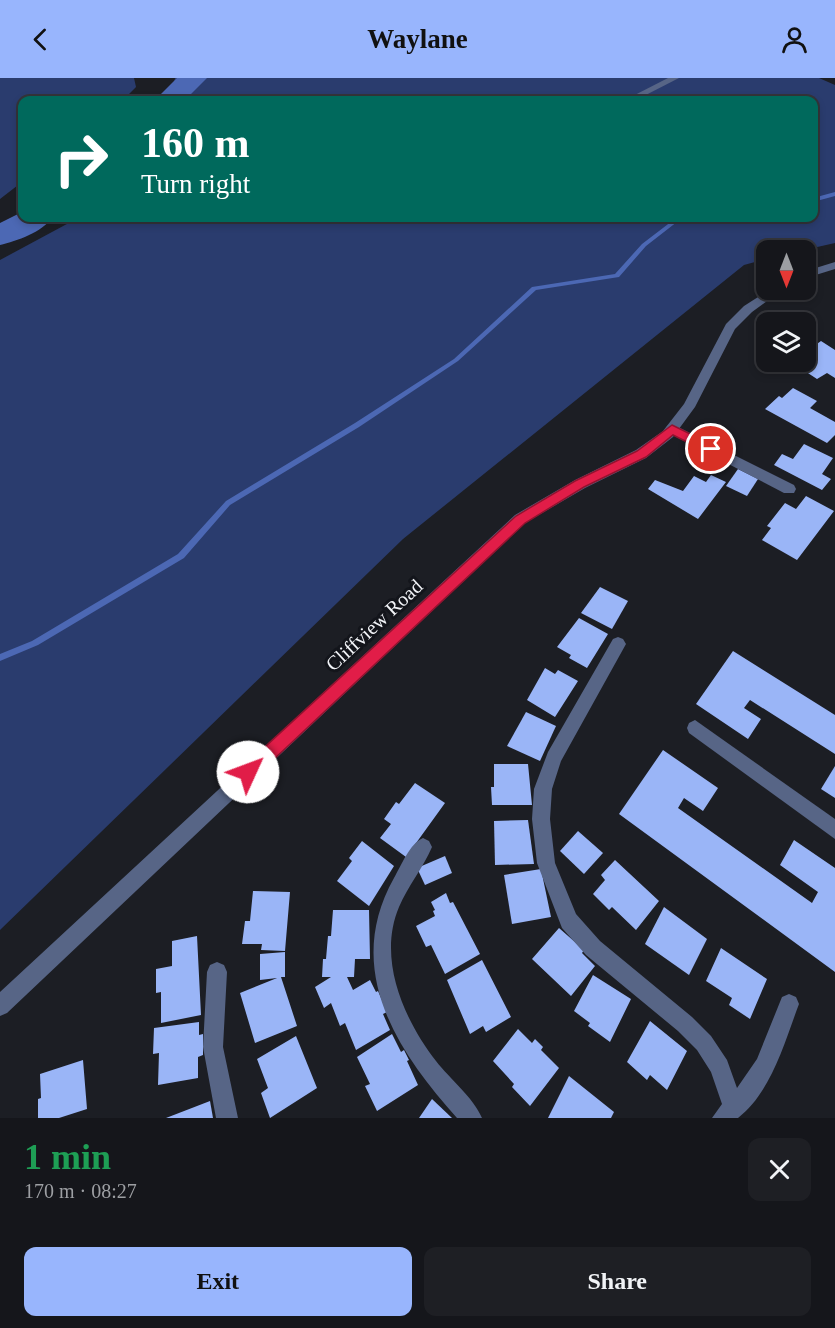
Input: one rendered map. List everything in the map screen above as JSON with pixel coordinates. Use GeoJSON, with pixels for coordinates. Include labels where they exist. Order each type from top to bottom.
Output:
{"type":"FeatureCollection","features":[{"type":"Feature","properties":{"kind":"street"},"geometry":{"type":"LineString","coordinates":[[638,96],[675,78]]}},
{"type":"Feature","properties":{"kind":"street"},"geometry":{"type":"LineString","coordinates":[[816,272],[835,265]]}},
{"type":"Feature","properties":{"kind":"street","name":"Cliffview Road"},"geometry":{"type":"LineString","coordinates":[[0,1006],[520,519],[580,484],[641,454],[672,429],[689,407],[730,327],[748,309],[761,300]]}},
{"type":"Feature","properties":{"kind":"street"},"geometry":{"type":"LineString","coordinates":[[672,429],[789,489]]}},
{"type":"Feature","properties":{"kind":"street"},"geometry":{"type":"LineString","coordinates":[[618,644],[554,758],[543,789],[541,819],[546,863],[569,921],[593,948],[685,1024],[704,1043],[720,1067],[728,1113]]}},
{"type":"Feature","properties":{"kind":"street"},"geometry":{"type":"LineString","coordinates":[[695,728],[835,830]]}},
{"type":"Feature","properties":{"kind":"street"},"geometry":{"type":"LineString","coordinates":[[423,847],[390,905],[383,927],[382,950],[385,975],[392,1008],[410,1045],[471,1118]]}},
{"type":"Feature","properties":{"kind":"street"},"geometry":{"type":"LineString","coordinates":[[217,972],[213,1047],[227,1118]]}},
{"type":"Feature","properties":{"kind":"street"},"geometry":{"type":"LineString","coordinates":[[728,1113],[764,1070],[789,1004]]}},
{"type":"Feature","properties":{"kind":"shaded area"},"geometry":{"type":"Polygon","coordinates":[[[0,78],[134,78],[136,87],[127,96],[18,96],[18,185],[0,199],[0,78]]]}},
{"type":"Feature","properties":{"kind":"shaded area"},"geometry":{"type":"Polygon","coordinates":[[[175,78],[819,78],[835,85],[835,243],[816,247],[816,240],[756,240],[756,262],[744,265],[403,539],[0,930],[0,260],[71,222],[818,222],[818,96],[171,96],[175,78]]]}},
{"type":"Feature","properties":{"kind":"building"},"geometry":{"type":"Polygon","coordinates":[[[821,341],[835,350],[835,378],[827,373],[817,379],[806,372],[816,372],[816,345],[821,341]]]}},
{"type":"Feature","properties":{"kind":"building"},"geometry":{"type":"Polygon","coordinates":[[[793,388],[817,401],[810,408],[835,422],[835,435],[827,443],[765,409],[779,396],[782,398],[793,388]]]}},
{"type":"Feature","properties":{"kind":"building"},"geometry":{"type":"Polygon","coordinates":[[[804,444],[833,458],[822,474],[831,479],[822,490],[774,465],[782,454],[793,459],[804,444]]]}},
{"type":"Feature","properties":{"kind":"building"},"geometry":{"type":"Polygon","coordinates":[[[738,469],[758,479],[747,496],[726,486],[738,469]]]}},
{"type":"Feature","properties":{"kind":"building"},"geometry":{"type":"Polygon","coordinates":[[[711,475],[726,482],[698,519],[648,489],[655,480],[683,491],[694,476],[706,482],[711,475]]]}},
{"type":"Feature","properties":{"kind":"building"},"geometry":{"type":"Polygon","coordinates":[[[806,496],[834,511],[797,560],[762,540],[771,528],[767,526],[785,503],[796,509],[806,496]]]}},
{"type":"Feature","properties":{"kind":"building"},"geometry":{"type":"Polygon","coordinates":[[[600,587],[628,601],[612,629],[581,613],[600,587]]]}},
{"type":"Feature","properties":{"kind":"building"},"geometry":{"type":"Polygon","coordinates":[[[579,618],[608,634],[587,668],[569,658],[571,655],[557,647],[579,618]]]}},
{"type":"Feature","properties":{"kind":"building"},"geometry":{"type":"Polygon","coordinates":[[[733,651],[835,715],[835,754],[750,700],[744,708],[761,719],[748,739],[696,704],[733,651]]]}},
{"type":"Feature","properties":{"kind":"building"},"geometry":{"type":"Polygon","coordinates":[[[545,668],[555,674],[558,670],[578,681],[555,717],[527,700],[545,668]]]}},
{"type":"Feature","properties":{"kind":"building"},"geometry":{"type":"Polygon","coordinates":[[[526,712],[556,726],[540,761],[507,746],[526,712]]]}},
{"type":"Feature","properties":{"kind":"building"},"geometry":{"type":"Polygon","coordinates":[[[663,750],[718,788],[703,811],[684,798],[678,808],[812,903],[818,892],[780,865],[794,840],[835,868],[835,972],[619,814],[663,750]]]}},
{"type":"Feature","properties":{"kind":"building"},"geometry":{"type":"Polygon","coordinates":[[[494,764],[528,764],[532,805],[492,805],[491,787],[494,787],[494,764]]]}},
{"type":"Feature","properties":{"kind":"building"},"geometry":{"type":"Polygon","coordinates":[[[835,766],[835,798],[821,789],[835,766]]]}},
{"type":"Feature","properties":{"kind":"building"},"geometry":{"type":"Polygon","coordinates":[[[415,783],[445,803],[406,857],[380,838],[391,824],[384,819],[396,802],[399,804],[415,783]]]}},
{"type":"Feature","properties":{"kind":"building"},"geometry":{"type":"Polygon","coordinates":[[[528,820],[534,864],[495,865],[494,821],[528,820]]]}},
{"type":"Feature","properties":{"kind":"building"},"geometry":{"type":"Polygon","coordinates":[[[578,831],[603,853],[584,874],[560,851],[578,831]]]}},
{"type":"Feature","properties":{"kind":"building"},"geometry":{"type":"Polygon","coordinates":[[[362,841],[394,866],[369,906],[337,881],[352,861],[349,858],[362,841]]]}},
{"type":"Feature","properties":{"kind":"building"},"geometry":{"type":"Polygon","coordinates":[[[445,856],[452,873],[425,885],[417,868],[445,856]]]}},
{"type":"Feature","properties":{"kind":"building"},"geometry":{"type":"Polygon","coordinates":[[[615,860],[659,901],[636,930],[612,907],[609,910],[593,894],[605,880],[601,875],[615,860]]]}},
{"type":"Feature","properties":{"kind":"building"},"geometry":{"type":"Polygon","coordinates":[[[541,869],[551,917],[512,924],[504,875],[541,869]]]}},
{"type":"Feature","properties":{"kind":"building"},"geometry":{"type":"Polygon","coordinates":[[[253,891],[290,892],[285,951],[261,950],[262,944],[242,944],[245,921],[250,921],[253,891]]]}},
{"type":"Feature","properties":{"kind":"building"},"geometry":{"type":"Polygon","coordinates":[[[446,893],[480,954],[445,974],[431,945],[426,947],[416,926],[435,916],[431,902],[446,893]]]}},
{"type":"Feature","properties":{"kind":"building"},"geometry":{"type":"Polygon","coordinates":[[[664,907],[707,939],[689,975],[645,944],[664,907]]]}},
{"type":"Feature","properties":{"kind":"building"},"geometry":{"type":"Polygon","coordinates":[[[333,910],[369,910],[370,959],[355,959],[354,977],[347,977],[353,990],[370,980],[376,992],[378,991],[387,1012],[383,1014],[390,1030],[356,1050],[345,1023],[340,1026],[331,1003],[324,1008],[315,987],[331,977],[322,977],[328,936],[331,936],[333,910]]]}},
{"type":"Feature","properties":{"kind":"building"},"geometry":{"type":"Polygon","coordinates":[[[559,928],[584,950],[582,953],[595,966],[571,996],[532,959],[559,928]]]}},
{"type":"Feature","properties":{"kind":"building"},"geometry":{"type":"Polygon","coordinates":[[[197,936],[201,1015],[161,1023],[161,992],[156,993],[156,969],[172,966],[172,941],[197,936]]]}},
{"type":"Feature","properties":{"kind":"building"},"geometry":{"type":"Polygon","coordinates":[[[721,948],[767,979],[750,1019],[729,1005],[732,998],[706,981],[721,948]]]}},
{"type":"Feature","properties":{"kind":"building"},"geometry":{"type":"Polygon","coordinates":[[[285,952],[285,977],[281,977],[297,1026],[255,1043],[240,993],[277,978],[260,980],[260,954],[285,952]]]}},
{"type":"Feature","properties":{"kind":"building"},"geometry":{"type":"Polygon","coordinates":[[[482,960],[511,1017],[486,1032],[483,1026],[470,1034],[447,980],[482,960]]]}},
{"type":"Feature","properties":{"kind":"building"},"geometry":{"type":"Polygon","coordinates":[[[593,975],[631,999],[610,1042],[588,1026],[590,1023],[574,1011],[593,975]]]}},
{"type":"Feature","properties":{"kind":"building"},"geometry":{"type":"Polygon","coordinates":[[[650,1021],[687,1051],[667,1090],[650,1075],[647,1080],[627,1062],[650,1021]]]}},
{"type":"Feature","properties":{"kind":"building"},"geometry":{"type":"Polygon","coordinates":[[[199,1022],[199,1035],[203,1034],[203,1055],[198,1057],[198,1078],[158,1085],[159,1053],[153,1054],[154,1028],[199,1022]]]}},
{"type":"Feature","properties":{"kind":"building"},"geometry":{"type":"Polygon","coordinates":[[[518,1029],[532,1043],[535,1039],[543,1047],[541,1050],[559,1068],[530,1106],[512,1087],[514,1084],[493,1061],[518,1029]]]}},
{"type":"Feature","properties":{"kind":"building"},"geometry":{"type":"Polygon","coordinates":[[[392,1034],[401,1052],[404,1050],[418,1085],[377,1111],[365,1086],[370,1084],[357,1057],[392,1034]]]}},
{"type":"Feature","properties":{"kind":"building"},"geometry":{"type":"Polygon","coordinates":[[[296,1036],[317,1088],[270,1118],[261,1093],[268,1088],[257,1059],[296,1036]]]}},
{"type":"Feature","properties":{"kind":"building"},"geometry":{"type":"Polygon","coordinates":[[[83,1060],[87,1109],[59,1118],[38,1118],[38,1099],[41,1098],[40,1074],[83,1060]]]}},
{"type":"Feature","properties":{"kind":"building"},"geometry":{"type":"Polygon","coordinates":[[[569,1076],[614,1112],[611,1118],[548,1118],[569,1076]]]}},
{"type":"Feature","properties":{"kind":"building"},"geometry":{"type":"Polygon","coordinates":[[[432,1099],[452,1118],[419,1118],[432,1099]]]}},
{"type":"Feature","properties":{"kind":"building"},"geometry":{"type":"Polygon","coordinates":[[[210,1101],[213,1118],[166,1118],[210,1101]]]}},
{"type":"Feature","properties":{"kind":"waterway"},"geometry":{"type":"LineString","coordinates":[[173,96],[193,78]]}},
{"type":"Feature","properties":{"kind":"waterway"},"geometry":{"type":"LineString","coordinates":[[818,199],[835,194]]}},
{"type":"Feature","properties":{"kind":"waterway"},"geometry":{"type":"LineString","coordinates":[[0,235],[28,222]]}},
{"type":"Feature","properties":{"kind":"waterway"},"geometry":{"type":"LineString","coordinates":[[0,658],[35,643],[181,556],[228,503],[357,425],[456,360],[534,288],[617,276],[644,245],[674,222]]}},
{"type":"Feature","properties":{"kind":"route"},"geometry":{"type":"LineString","coordinates":[[248,772],[520,519],[580,484],[641,454],[672,429],[711,449]]}}]}
